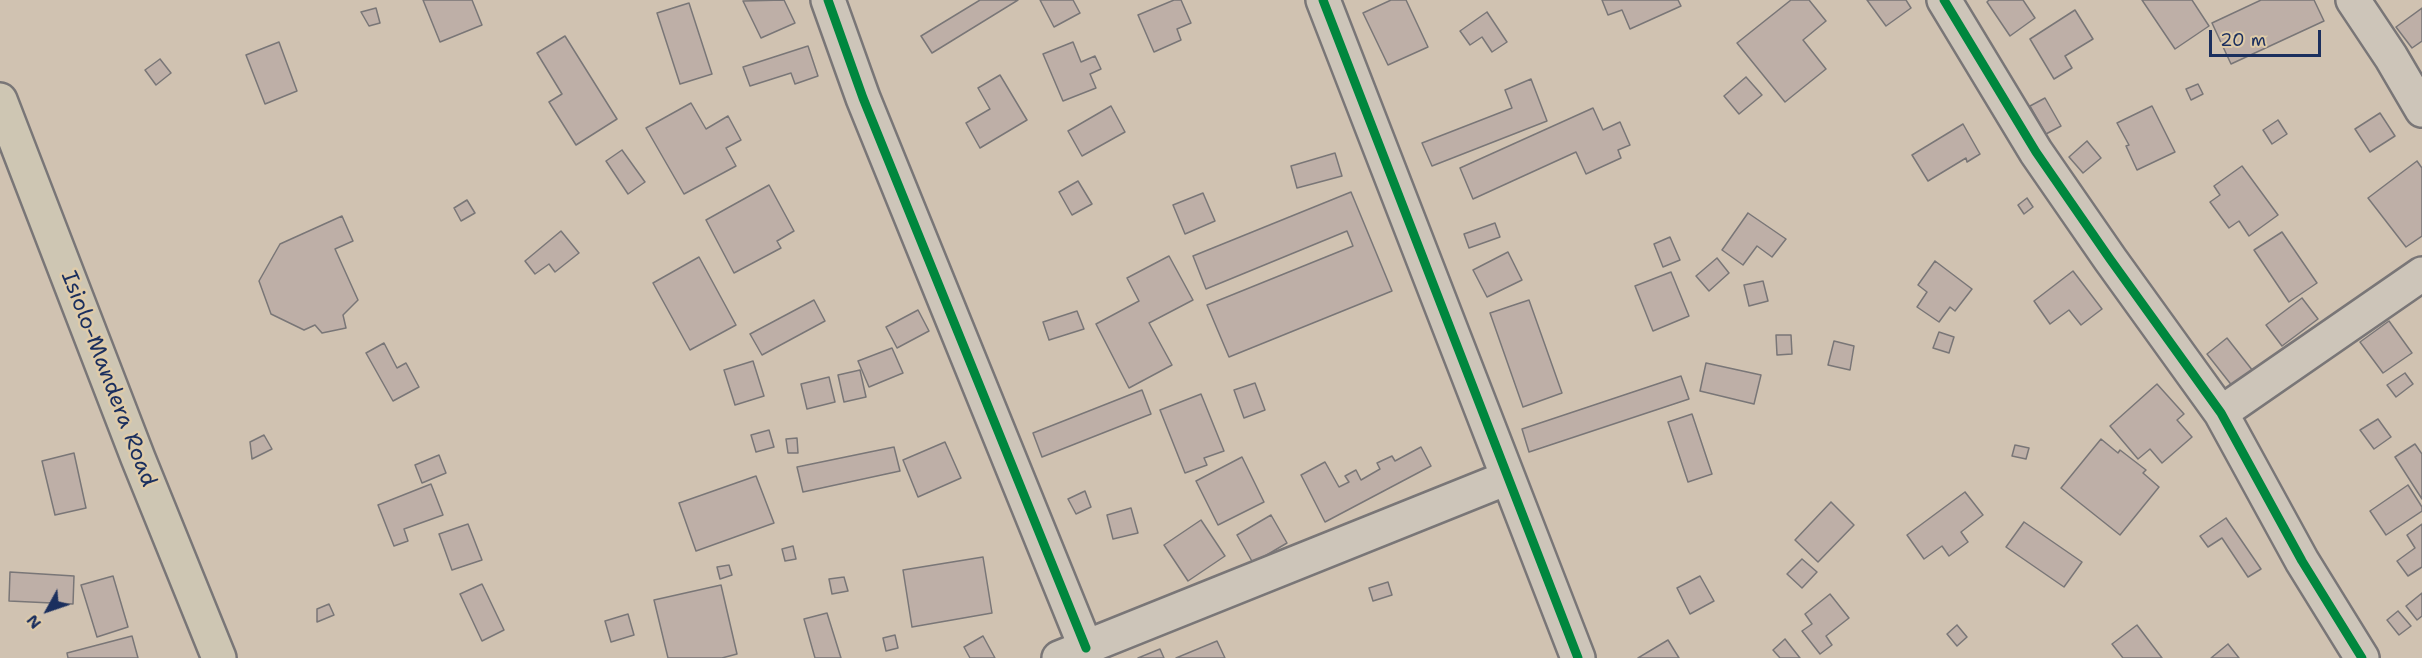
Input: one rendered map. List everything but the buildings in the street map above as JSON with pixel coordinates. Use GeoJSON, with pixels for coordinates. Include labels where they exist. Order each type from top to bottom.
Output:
{"type":"FeatureCollection","features":[{"type":"Feature","properties":{"kind":"highway","name":"Isiolo-Mandera Road"},"geometry":{"type":"LineString","coordinates":[[0,100],[138,458],[219,658]]}},
{"type":"Feature","properties":{"kind":"street"},"geometry":{"type":"LineString","coordinates":[[828,0],[1072,653],[1507,478]]}},
{"type":"Feature","properties":{"kind":"street"},"geometry":{"type":"LineString","coordinates":[[1323,0],[1578,658]]}},
{"type":"Feature","properties":{"kind":"street"},"geometry":{"type":"LineString","coordinates":[[1944,0],[2036,152],[2221,413],[2302,561],[2362,658]]}},
{"type":"Feature","properties":{"kind":"street"},"geometry":{"type":"LineString","coordinates":[[2353,0],[2391,57],[2422,110]]}},
{"type":"Feature","properties":{"kind":"street"},"geometry":{"type":"LineString","coordinates":[[2221,413],[2422,274]]}},
{"type":"Feature","properties":{"kind":"cycle path"},"geometry":{"type":"LineString","coordinates":[[828,0],[863,98],[1086,648]]}},
{"type":"Feature","properties":{"kind":"cycle path"},"geometry":{"type":"LineString","coordinates":[[1323,0],[1578,658]]}},
{"type":"Feature","properties":{"kind":"cycle path"},"geometry":{"type":"LineString","coordinates":[[1944,0],[2036,152],[2221,413],[2302,561],[2362,658]]}}]}
